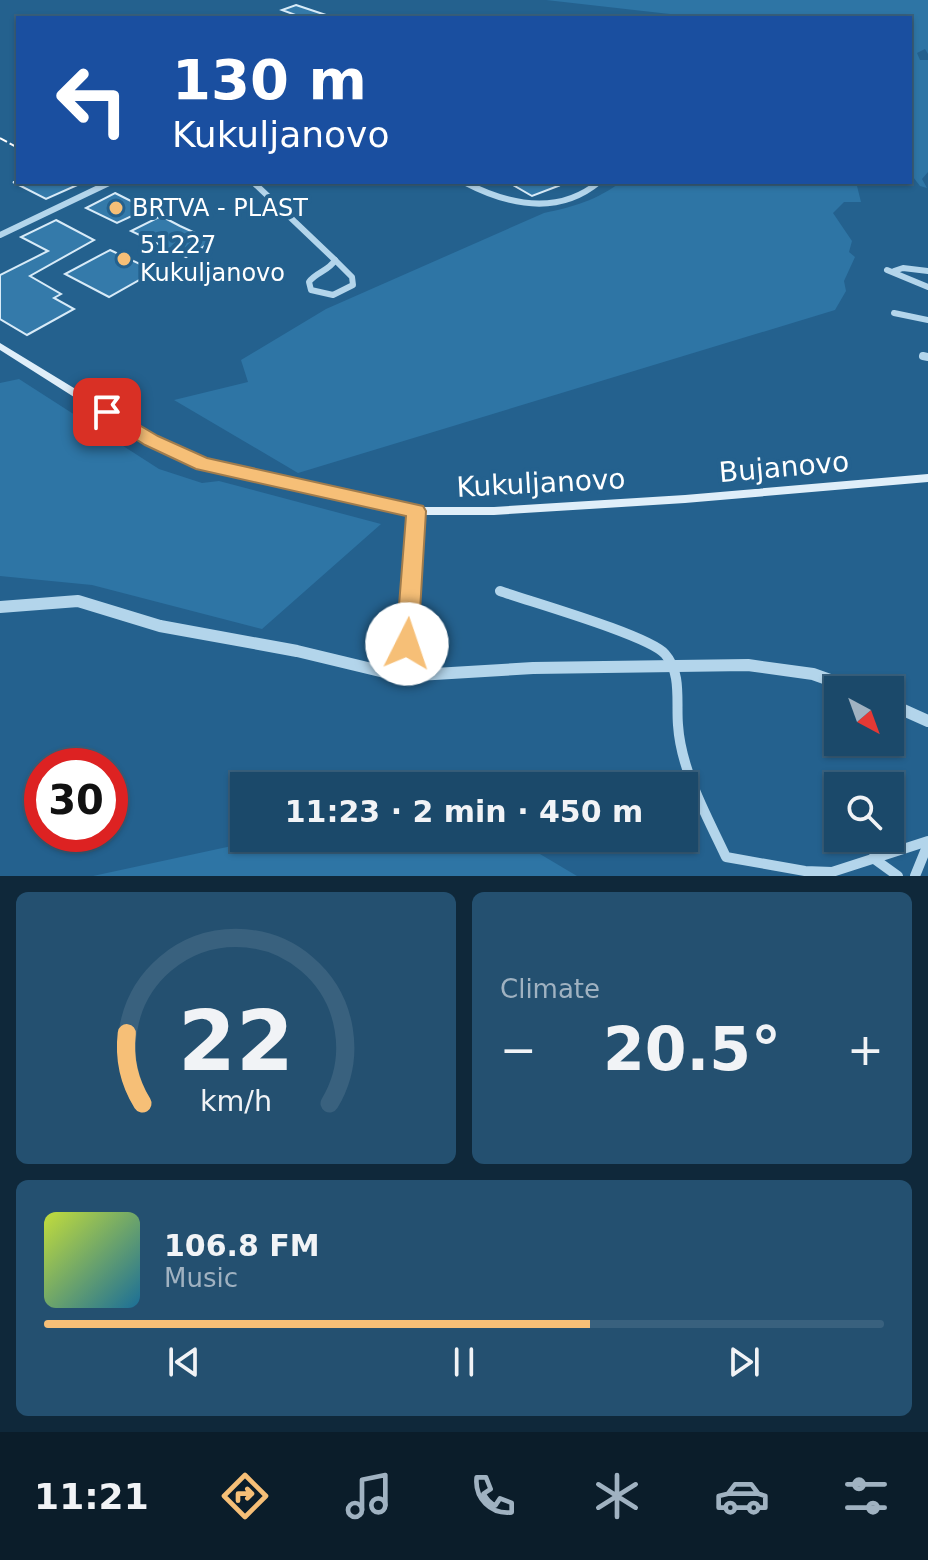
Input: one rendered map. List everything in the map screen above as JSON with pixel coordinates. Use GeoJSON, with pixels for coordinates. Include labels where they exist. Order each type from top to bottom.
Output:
{"type":"FeatureCollection","features":[{"type":"Feature","properties":{"kind":"main road","name":"Kukuljanovo"},"geometry":{"type":"LineString","coordinates":[[0,346],[152,441],[193,460],[348,499],[416,511],[494,511],[643,501]]}},
{"type":"Feature","properties":{"kind":"main road","name":"Bujanovo"},"geometry":{"type":"LineString","coordinates":[[643,501],[817,490],[928,478]]}},
{"type":"Feature","properties":{"kind":"street"},"geometry":{"type":"LineString","coordinates":[[0,235],[107,184]]}},
{"type":"Feature","properties":{"kind":"street"},"geometry":{"type":"LineString","coordinates":[[255,184],[335,260],[352,277],[353,285],[344,292],[330,295],[311,290],[311,278],[329,269],[335,260]]}},
{"type":"Feature","properties":{"kind":"street"},"geometry":{"type":"LineString","coordinates":[[468,184],[494,197],[527,204],[565,201],[597,184],[605,189]]}},
{"type":"Feature","properties":{"kind":"street"},"geometry":{"type":"LineString","coordinates":[[928,271],[890,270],[915,284],[928,287]]}},
{"type":"Feature","properties":{"kind":"street"},"geometry":{"type":"LineString","coordinates":[[894,313],[928,320]]}},
{"type":"Feature","properties":{"kind":"street"},"geometry":{"type":"LineString","coordinates":[[416,511],[407,644],[416,676]]}},
{"type":"Feature","properties":{"kind":"street"},"geometry":{"type":"LineString","coordinates":[[500,591],[652,644],[665,653],[673,667],[679,734],[699,801],[726,857],[818,872],[848,869],[873,858],[928,843]]}},
{"type":"Feature","properties":{"kind":"street"},"geometry":{"type":"LineString","coordinates":[[0,607],[78,601],[160,626],[297,651],[389,674],[416,676],[533,668],[748,665],[789,669],[824,678]]}},
{"type":"Feature","properties":{"kind":"street"},"geometry":{"type":"LineString","coordinates":[[389,674],[407,644]]}},
{"type":"Feature","properties":{"kind":"street"},"geometry":{"type":"LineString","coordinates":[[904,710],[928,721]]}},
{"type":"Feature","properties":{"kind":"street"},"geometry":{"type":"LineString","coordinates":[[915,876],[928,843]]}},
{"type":"Feature","properties":{"kind":"street"},"geometry":{"type":"LineString","coordinates":[[873,858],[898,876]]}},
{"type":"Feature","properties":{"kind":"shaded area"},"geometry":{"type":"Polygon","coordinates":[[[546,0],[928,0],[928,54],[925,49],[917,53],[920,60],[928,60],[928,172],[922,179],[927,188],[920,186],[912,176],[912,16],[687,16],[546,0]]]}},
{"type":"Feature","properties":{"kind":"shaded area"},"geometry":{"type":"Polygon","coordinates":[[[618,184],[856,184],[861,202],[844,202],[833,213],[852,241],[849,252],[855,257],[844,281],[846,291],[835,310],[298,473],[174,400],[248,382],[241,360],[326,309],[544,213],[575,205],[618,184]]]}},
{"type":"Feature","properties":{"kind":"shaded area"},"geometry":{"type":"Polygon","coordinates":[[[19,379],[159,469],[202,483],[219,481],[381,524],[262,629],[92,585],[0,576],[0,383],[19,379]]]}},
{"type":"Feature","properties":{"kind":"shaded area"},"geometry":{"type":"Polygon","coordinates":[[[230,846],[230,852],[537,852],[577,876],[93,876],[230,846]]]}},
{"type":"Feature","properties":{"kind":"building"},"geometry":{"type":"Polygon","coordinates":[[[296,5],[329,16],[288,16],[293,14],[282,10],[296,5]]]}},
{"type":"Feature","properties":{"kind":"building"},"geometry":{"type":"Polygon","coordinates":[[[17,184],[80,184],[46,199],[17,184]]]}},
{"type":"Feature","properties":{"kind":"building"},"geometry":{"type":"Polygon","coordinates":[[[511,184],[558,186],[532,196],[511,184]]]}},
{"type":"Feature","properties":{"kind":"building","name":"BRTVA - PLAST"},"geometry":{"type":"Polygon","coordinates":[[[115,193],[147,209],[117,223],[86,208],[115,193]]]}},
{"type":"Feature","properties":{"kind":"building"},"geometry":{"type":"Polygon","coordinates":[[[161,216],[213,241],[186,257],[131,231],[161,216]]]}},
{"type":"Feature","properties":{"kind":"building"},"geometry":{"type":"Polygon","coordinates":[[[56,220],[94,240],[30,276],[61,294],[54,298],[74,309],[27,335],[0,319],[0,275],[48,251],[21,237],[56,220]]]}},
{"type":"Feature","properties":{"kind":"building"},"geometry":{"type":"Polygon","coordinates":[[[110,250],[155,271],[109,297],[65,274],[110,250]]]}},
{"type":"Feature","properties":{"kind":"railway"},"geometry":{"type":"LineString","coordinates":[[0,138],[16,147]]}},
{"type":"Feature","properties":{"kind":"place","name":"BRTVA - PLAST"},"geometry":{"type":"Point","coordinates":[116,208]}},
{"type":"Feature","properties":{"kind":"place","name":"51227 Kukuljanovo"},"geometry":{"type":"Point","coordinates":[124,259]}},
{"type":"Feature","properties":{"kind":"route"},"geometry":{"type":"LineString","coordinates":[[107,412],[152,441],[203,464],[348,499],[416,511],[407,644]]}}]}
